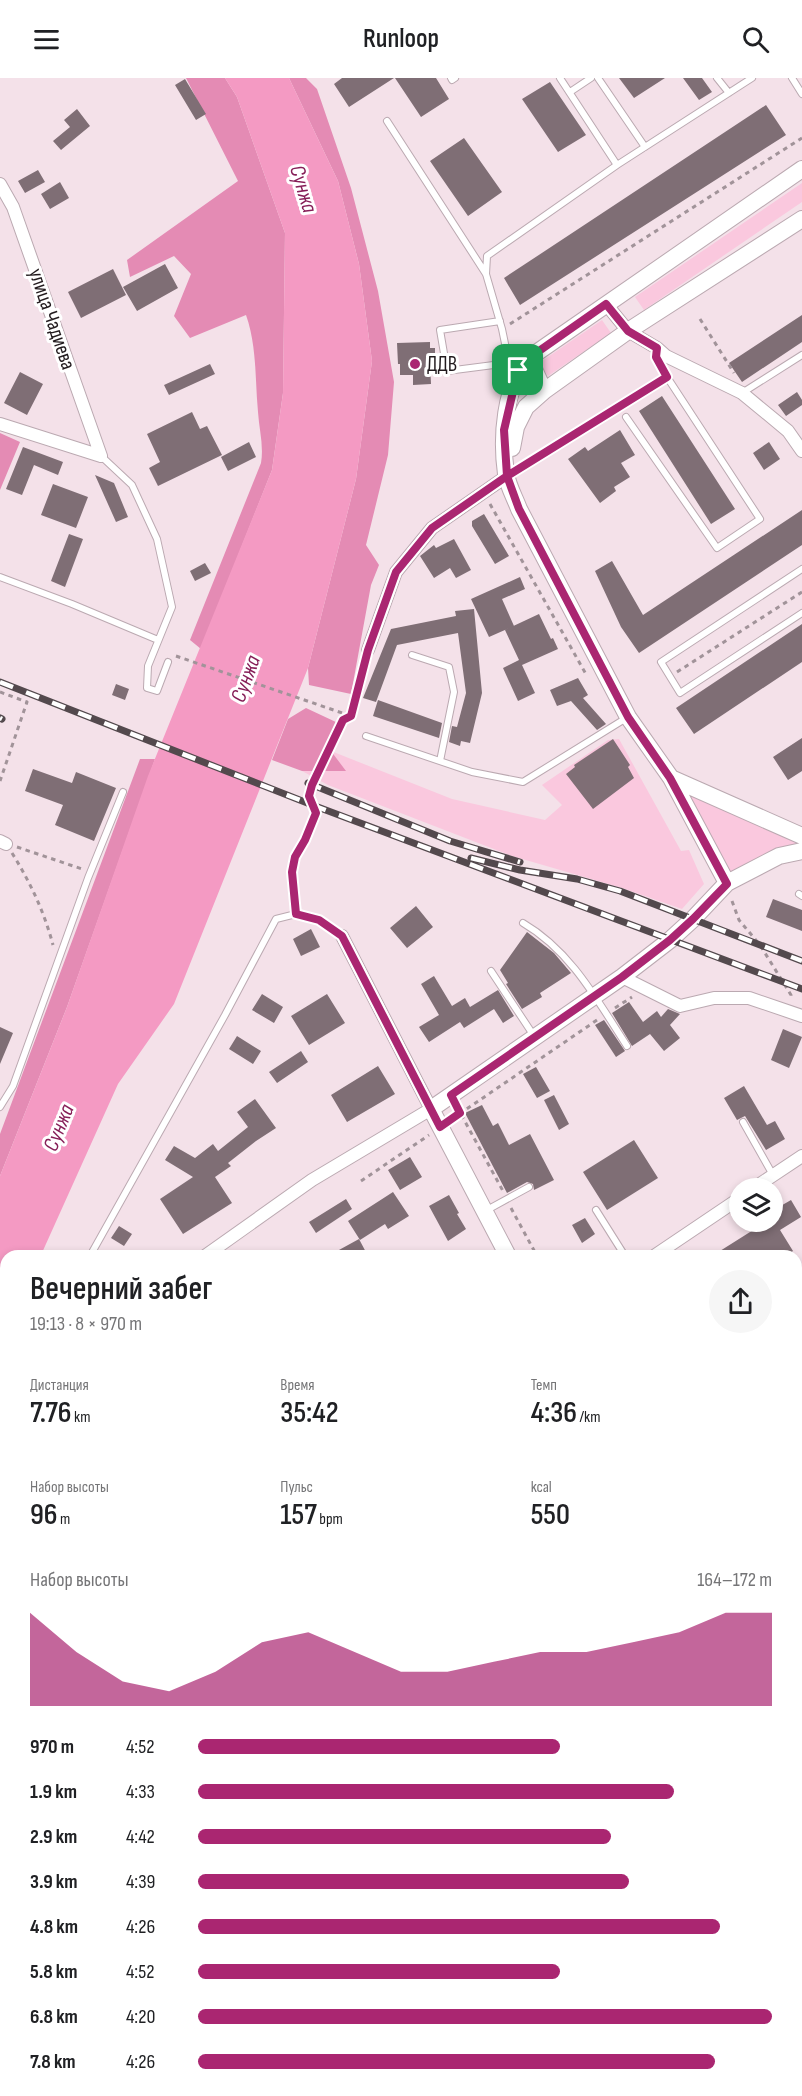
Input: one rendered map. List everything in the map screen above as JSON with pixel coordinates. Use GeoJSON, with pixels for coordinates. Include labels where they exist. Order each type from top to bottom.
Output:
{"type":"FeatureCollection","features":[{"type":"Feature","properties":{"kind":"street"},"geometry":{"type":"LineString","coordinates":[[727,884],[670,778],[628,717],[519,509],[507,476],[504,430],[519,364],[802,169]]}},
{"type":"Feature","properties":{"kind":"street","name":"улица Чадиева"},"geometry":{"type":"LineString","coordinates":[[0,184],[12,207],[101,456]]}},
{"type":"Feature","properties":{"kind":"street"},"geometry":{"type":"LineString","coordinates":[[368,650],[396,572],[432,528],[507,476],[516,427],[526,407],[544,391],[628,331],[802,219]]}},
{"type":"Feature","properties":{"kind":"street"},"geometry":{"type":"LineString","coordinates":[[606,304],[628,331],[666,356],[743,392],[788,431],[802,451]]}},
{"type":"Feature","properties":{"kind":"street"},"geometry":{"type":"LineString","coordinates":[[519,364],[544,391]]}},
{"type":"Feature","properties":{"kind":"street"},"geometry":{"type":"LineString","coordinates":[[0,424],[101,456]]}},
{"type":"Feature","properties":{"kind":"street"},"geometry":{"type":"LineString","coordinates":[[670,778],[800,831]]}},
{"type":"Feature","properties":{"kind":"street"},"geometry":{"type":"LineString","coordinates":[[213,1250],[312,1180],[430,1109],[622,977],[670,940],[727,884],[779,856],[802,851]]}},
{"type":"Feature","properties":{"kind":"street"},"geometry":{"type":"LineString","coordinates":[[342,936],[505,1250]]}},
{"type":"Feature","properties":{"kind":"street"},"geometry":{"type":"LineString","coordinates":[[622,977],[680,1006],[714,998],[749,998],[802,1016]]}},
{"type":"Feature","properties":{"kind":"street"},"geometry":{"type":"LineString","coordinates":[[769,1178],[802,1156]]}},
{"type":"Feature","properties":{"kind":"street"},"geometry":{"type":"LineString","coordinates":[[663,1250],[729,1205]]}},
{"type":"Feature","properties":{"kind":"lane"},"geometry":{"type":"LineString","coordinates":[[560,78],[617,165]]}},
{"type":"Feature","properties":{"kind":"lane"},"geometry":{"type":"LineString","coordinates":[[570,92],[591,78]]}},
{"type":"Feature","properties":{"kind":"lane"},"geometry":{"type":"LineString","coordinates":[[598,78],[645,147]]}},
{"type":"Feature","properties":{"kind":"lane"},"geometry":{"type":"LineString","coordinates":[[717,78],[729,93]]}},
{"type":"Feature","properties":{"kind":"lane"},"geometry":{"type":"LineString","coordinates":[[486,274],[487,256],[617,165],[752,78]]}},
{"type":"Feature","properties":{"kind":"lane"},"geometry":{"type":"LineString","coordinates":[[792,78],[802,94]]}},
{"type":"Feature","properties":{"kind":"lane"},"geometry":{"type":"LineString","coordinates":[[387,121],[486,274],[500,321],[502,329],[519,364],[447,371],[440,330],[500,321]]}},
{"type":"Feature","properties":{"kind":"lane"},"geometry":{"type":"LineString","coordinates":[[626,417],[717,548],[760,519],[667,377],[656,357],[657,348]]}},
{"type":"Feature","properties":{"kind":"lane"},"geometry":{"type":"LineString","coordinates":[[743,392],[802,355]]}},
{"type":"Feature","properties":{"kind":"lane"},"geometry":{"type":"LineString","coordinates":[[101,456],[132,485],[156,539],[172,607],[148,666],[147,688],[157,691],[168,662]]}},
{"type":"Feature","properties":{"kind":"lane"},"geometry":{"type":"LineString","coordinates":[[802,569],[661,662],[680,693],[802,613]]}},
{"type":"Feature","properties":{"kind":"lane"},"geometry":{"type":"LineString","coordinates":[[0,577],[158,640]]}},
{"type":"Feature","properties":{"kind":"lane"},"geometry":{"type":"LineString","coordinates":[[412,655],[449,667],[454,692],[440,761]]}},
{"type":"Feature","properties":{"kind":"lane"},"geometry":{"type":"LineString","coordinates":[[366,735],[472,772],[524,782],[628,717]]}},
{"type":"Feature","properties":{"kind":"lane"},"geometry":{"type":"LineString","coordinates":[[0,1107],[13,1086],[90,872],[123,792]]}},
{"type":"Feature","properties":{"kind":"lane"},"geometry":{"type":"LineString","coordinates":[[93,1250],[276,919],[296,914],[319,920],[342,936]]}},
{"type":"Feature","properties":{"kind":"lane"},"geometry":{"type":"LineString","coordinates":[[523,923],[542,934],[579,972],[627,1046]]}},
{"type":"Feature","properties":{"kind":"lane"},"geometry":{"type":"LineString","coordinates":[[491,971],[535,1037]]}},
{"type":"Feature","properties":{"kind":"lane"},"geometry":{"type":"LineString","coordinates":[[743,1122],[773,1175]]}},
{"type":"Feature","properties":{"kind":"lane"},"geometry":{"type":"LineString","coordinates":[[485,1212],[528,1188]]}},
{"type":"Feature","properties":{"kind":"lane"},"geometry":{"type":"LineString","coordinates":[[596,1210],[621,1250]]}},
{"type":"Feature","properties":{"kind":"path"},"geometry":{"type":"LineString","coordinates":[[502,329],[802,138]]}},
{"type":"Feature","properties":{"kind":"path"},"geometry":{"type":"LineString","coordinates":[[700,319],[743,392]]}},
{"type":"Feature","properties":{"kind":"path"},"geometry":{"type":"LineString","coordinates":[[507,476],[667,377]]}},
{"type":"Feature","properties":{"kind":"path"},"geometry":{"type":"LineString","coordinates":[[483,492],[592,683]]}},
{"type":"Feature","properties":{"kind":"path"},"geometry":{"type":"LineString","coordinates":[[670,676],[802,592]]}},
{"type":"Feature","properties":{"kind":"path"},"geometry":{"type":"LineString","coordinates":[[296,914],[292,872],[295,857],[316,813],[309,796],[312,785],[343,720],[351,716],[368,650]]}},
{"type":"Feature","properties":{"kind":"path"},"geometry":{"type":"LineString","coordinates":[[191,660],[351,716]]}},
{"type":"Feature","properties":{"kind":"path"},"geometry":{"type":"LineString","coordinates":[[0,692],[27,702],[0,781]]}},
{"type":"Feature","properties":{"kind":"path"},"geometry":{"type":"LineString","coordinates":[[3,842],[90,872]]}},
{"type":"Feature","properties":{"kind":"path"},"geometry":{"type":"LineString","coordinates":[[3,842],[29,880],[45,915],[58,961]]}},
{"type":"Feature","properties":{"kind":"path"},"geometry":{"type":"LineString","coordinates":[[738,920],[760,945],[791,995]]}},
{"type":"Feature","properties":{"kind":"path"},"geometry":{"type":"LineString","coordinates":[[361,1181],[645,988]]}},
{"type":"Feature","properties":{"kind":"path"},"geometry":{"type":"LineString","coordinates":[[451,1095],[534,1250]]}},
{"type":"Feature","properties":{"kind":"shaded area"},"geometry":{"type":"Polygon","coordinates":[[[186,78],[225,78],[237,97],[285,233],[283,393],[272,470],[201,649],[190,640],[261,463],[262,450],[254,351],[246,315],[190,338],[174,316],[191,274],[174,256],[130,277],[127,260],[238,181],[186,78]]]}},
{"type":"Feature","properties":{"kind":"shaded area"},"geometry":{"type":"Polygon","coordinates":[[[289,78],[306,78],[317,89],[351,188],[378,291],[394,382],[388,455],[366,545],[379,565],[371,585],[351,694],[309,685],[308,668],[356,479],[372,361],[359,264],[338,181],[289,78]]]}},
{"type":"Feature","properties":{"kind":"shaded area"},"geometry":{"type":"Polygon","coordinates":[[[802,183],[802,202],[644,310],[635,297],[802,183]]]}},
{"type":"Feature","properties":{"kind":"shaded area"},"geometry":{"type":"Polygon","coordinates":[[[602,320],[611,333],[548,376],[539,363],[602,320]]]}},
{"type":"Feature","properties":{"kind":"shaded area"},"geometry":{"type":"Polygon","coordinates":[[[0,433],[20,442],[0,490],[0,433]]]}},
{"type":"Feature","properties":{"kind":"shaded area"},"geometry":{"type":"Polygon","coordinates":[[[306,708],[338,723],[331,751],[346,771],[302,771],[272,760],[288,719],[306,708]]]}},
{"type":"Feature","properties":{"kind":"shaded area"},"geometry":{"type":"Polygon","coordinates":[[[619,739],[681,851],[689,850],[704,884],[682,909],[622,888],[512,856],[328,785],[302,771],[345,771],[331,751],[452,799],[545,820],[562,805],[542,785],[608,740],[619,739]]]}},
{"type":"Feature","properties":{"kind":"shaded area"},"geometry":{"type":"Polygon","coordinates":[[[140,759],[155,759],[67,1007],[0,1176],[0,1134],[140,759]]]}},
{"type":"Feature","properties":{"kind":"shaded area"},"geometry":{"type":"Polygon","coordinates":[[[671,778],[802,836],[802,851],[727,883],[671,778]]]}},
{"type":"Feature","properties":{"kind":"water","name":"Сунжа"},"geometry":{"type":"Polygon","coordinates":[[[225,78],[289,78],[338,181],[359,264],[372,361],[356,479],[308,668],[174,1004],[118,1084],[43,1250],[0,1250],[0,1176],[67,1007],[148,776],[272,470],[283,393],[285,233],[237,97],[225,78]]]}},
{"type":"Feature","properties":{"kind":"building"},"geometry":{"type":"Polygon","coordinates":[[[342,78],[394,78],[349,107],[334,84],[342,78]]]}},
{"type":"Feature","properties":{"kind":"building"},"geometry":{"type":"Polygon","coordinates":[[[395,78],[436,78],[449,99],[421,117],[395,78]]]}},
{"type":"Feature","properties":{"kind":"building"},"geometry":{"type":"Polygon","coordinates":[[[619,78],[665,78],[634,98],[619,78]]]}},
{"type":"Feature","properties":{"kind":"building"},"geometry":{"type":"Polygon","coordinates":[[[683,78],[702,78],[712,92],[699,100],[683,78]]]}},
{"type":"Feature","properties":{"kind":"building"},"geometry":{"type":"Polygon","coordinates":[[[185,79],[206,114],[196,120],[175,85],[185,79]]]}},
{"type":"Feature","properties":{"kind":"building"},"geometry":{"type":"Polygon","coordinates":[[[550,82],[586,135],[558,152],[522,99],[550,82]]]}},
{"type":"Feature","properties":{"kind":"building"},"geometry":{"type":"Polygon","coordinates":[[[766,105],[786,135],[520,305],[504,278],[766,105]]]}},
{"type":"Feature","properties":{"kind":"building"},"geometry":{"type":"Polygon","coordinates":[[[77,109],[90,126],[61,150],[53,141],[70,127],[64,120],[77,109]]]}},
{"type":"Feature","properties":{"kind":"building"},"geometry":{"type":"Polygon","coordinates":[[[464,138],[502,192],[468,216],[430,161],[464,138]]]}},
{"type":"Feature","properties":{"kind":"building"},"geometry":{"type":"Polygon","coordinates":[[[38,170],[45,182],[25,193],[18,181],[38,170]]]}},
{"type":"Feature","properties":{"kind":"building"},"geometry":{"type":"Polygon","coordinates":[[[60,182],[69,198],[50,209],[41,194],[60,182]]]}},
{"type":"Feature","properties":{"kind":"building"},"geometry":{"type":"Polygon","coordinates":[[[165,264],[178,288],[137,311],[123,287],[165,264]]]}},
{"type":"Feature","properties":{"kind":"building"},"geometry":{"type":"Polygon","coordinates":[[[113,269],[126,295],[81,318],[68,292],[113,269]]]}},
{"type":"Feature","properties":{"kind":"building"},"geometry":{"type":"Polygon","coordinates":[[[802,315],[802,342],[742,382],[729,363],[802,315]]]}},
{"type":"Feature","properties":{"kind":"building","name":"ДДВ"},"geometry":{"type":"Polygon","coordinates":[[[430,342],[430,348],[435,348],[435,361],[430,361],[431,384],[413,385],[413,375],[400,375],[397,343],[430,342]]]}},
{"type":"Feature","properties":{"kind":"building"},"geometry":{"type":"Polygon","coordinates":[[[210,364],[215,374],[169,395],[164,385],[210,364]]]}},
{"type":"Feature","properties":{"kind":"building"},"geometry":{"type":"Polygon","coordinates":[[[20,372],[43,384],[27,415],[4,403],[20,372]]]}},
{"type":"Feature","properties":{"kind":"building"},"geometry":{"type":"Polygon","coordinates":[[[797,392],[802,405],[786,416],[778,405],[797,392]]]}},
{"type":"Feature","properties":{"kind":"building"},"geometry":{"type":"Polygon","coordinates":[[[662,396],[735,509],[711,524],[639,411],[662,396]]]}},
{"type":"Feature","properties":{"kind":"building"},"geometry":{"type":"Polygon","coordinates":[[[192,412],[200,429],[207,426],[222,455],[158,486],[149,468],[160,462],[147,434],[192,412]]]}},
{"type":"Feature","properties":{"kind":"building"},"geometry":{"type":"Polygon","coordinates":[[[620,430],[635,455],[621,463],[630,477],[614,487],[616,491],[600,503],[568,459],[585,447],[588,451],[620,430]]]}},
{"type":"Feature","properties":{"kind":"building"},"geometry":{"type":"Polygon","coordinates":[[[249,442],[256,457],[228,471],[221,457],[249,442]]]}},
{"type":"Feature","properties":{"kind":"building"},"geometry":{"type":"Polygon","coordinates":[[[769,442],[780,459],[764,470],[753,453],[769,442]]]}},
{"type":"Feature","properties":{"kind":"building"},"geometry":{"type":"Polygon","coordinates":[[[23,447],[63,462],[58,475],[34,465],[22,495],[6,489],[23,447]]]}},
{"type":"Feature","properties":{"kind":"building"},"geometry":{"type":"Polygon","coordinates":[[[95,475],[114,483],[128,517],[116,522],[95,475]]]}},
{"type":"Feature","properties":{"kind":"building"},"geometry":{"type":"Polygon","coordinates":[[[53,484],[88,497],[76,528],[41,515],[53,484]]]}},
{"type":"Feature","properties":{"kind":"building"},"geometry":{"type":"Polygon","coordinates":[[[802,510],[802,545],[639,653],[621,627],[595,571],[612,561],[643,615],[802,510]]]}},
{"type":"Feature","properties":{"kind":"building"},"geometry":{"type":"Polygon","coordinates":[[[484,514],[509,556],[495,564],[472,526],[472,521],[484,514]]]}},
{"type":"Feature","properties":{"kind":"building"},"geometry":{"type":"Polygon","coordinates":[[[69,534],[83,539],[65,587],[51,581],[69,534]]]}},
{"type":"Feature","properties":{"kind":"building"},"geometry":{"type":"Polygon","coordinates":[[[454,539],[471,570],[456,578],[450,568],[434,578],[420,556],[434,545],[436,548],[454,539]]]}},
{"type":"Feature","properties":{"kind":"building"},"geometry":{"type":"Polygon","coordinates":[[[205,563],[211,573],[195,581],[190,571],[205,563]]]}},
{"type":"Feature","properties":{"kind":"building"},"geometry":{"type":"Polygon","coordinates":[[[520,577],[525,589],[502,599],[514,626],[489,637],[471,599],[520,577]]]}},
{"type":"Feature","properties":{"kind":"building"},"geometry":{"type":"Polygon","coordinates":[[[474,609],[482,693],[470,743],[461,741],[460,746],[449,742],[452,726],[457,727],[466,693],[458,633],[397,645],[376,702],[363,698],[391,629],[456,616],[455,611],[474,609]]]}},
{"type":"Feature","properties":{"kind":"building"},"geometry":{"type":"Polygon","coordinates":[[[539,614],[558,649],[522,665],[535,693],[518,701],[503,668],[519,660],[505,630],[539,614]]]}},
{"type":"Feature","properties":{"kind":"building"},"geometry":{"type":"Polygon","coordinates":[[[802,624],[802,662],[694,734],[676,708],[802,624]]]}},
{"type":"Feature","properties":{"kind":"building"},"geometry":{"type":"Polygon","coordinates":[[[578,678],[588,695],[583,698],[606,724],[597,730],[571,701],[557,706],[550,690],[578,678]]]}},
{"type":"Feature","properties":{"kind":"building"},"geometry":{"type":"Polygon","coordinates":[[[116,684],[129,689],[125,700],[112,695],[116,684]]]}},
{"type":"Feature","properties":{"kind":"building"},"geometry":{"type":"Polygon","coordinates":[[[378,700],[442,723],[439,738],[373,716],[378,700]]]}},
{"type":"Feature","properties":{"kind":"building"},"geometry":{"type":"Polygon","coordinates":[[[802,738],[802,771],[788,780],[773,757],[802,738]]]}},
{"type":"Feature","properties":{"kind":"building"},"geometry":{"type":"Polygon","coordinates":[[[613,739],[630,765],[628,767],[634,778],[593,809],[566,774],[575,767],[574,765],[613,739]]]}},
{"type":"Feature","properties":{"kind":"building"},"geometry":{"type":"Polygon","coordinates":[[[33,769],[72,783],[76,772],[116,788],[94,841],[55,825],[63,805],[25,791],[33,769]]]}},
{"type":"Feature","properties":{"kind":"building"},"geometry":{"type":"Polygon","coordinates":[[[773,899],[802,910],[802,931],[766,917],[773,899]]]}},
{"type":"Feature","properties":{"kind":"building"},"geometry":{"type":"Polygon","coordinates":[[[416,906],[433,927],[407,948],[390,928],[416,906]]]}},
{"type":"Feature","properties":{"kind":"building"},"geometry":{"type":"Polygon","coordinates":[[[311,929],[320,947],[301,956],[293,939],[311,929]]]}},
{"type":"Feature","properties":{"kind":"building"},"geometry":{"type":"Polygon","coordinates":[[[527,932],[554,953],[571,973],[540,993],[542,997],[522,1009],[500,970],[527,932]]]}},
{"type":"Feature","properties":{"kind":"building"},"geometry":{"type":"Polygon","coordinates":[[[434,976],[452,1006],[465,998],[470,1007],[498,990],[514,1016],[503,1023],[494,1009],[464,1028],[460,1022],[429,1042],[419,1027],[439,1015],[421,984],[434,976]]]}},
{"type":"Feature","properties":{"kind":"building"},"geometry":{"type":"Polygon","coordinates":[[[262,994],[283,1007],[274,1023],[252,1010],[262,994]]]}},
{"type":"Feature","properties":{"kind":"building"},"geometry":{"type":"Polygon","coordinates":[[[327,994],[345,1023],[309,1045],[291,1016],[327,994]]]}},
{"type":"Feature","properties":{"kind":"building"},"geometry":{"type":"Polygon","coordinates":[[[629,1002],[643,1022],[657,1011],[661,1017],[668,1009],[680,1014],[670,1025],[680,1038],[664,1051],[650,1034],[632,1046],[612,1013],[629,1002]]]}},
{"type":"Feature","properties":{"kind":"building"},"geometry":{"type":"Polygon","coordinates":[[[604,1020],[625,1051],[616,1057],[595,1025],[604,1020]]]}},
{"type":"Feature","properties":{"kind":"building"},"geometry":{"type":"Polygon","coordinates":[[[0,1027],[13,1033],[0,1064],[0,1027]]]}},
{"type":"Feature","properties":{"kind":"building"},"geometry":{"type":"Polygon","coordinates":[[[783,1029],[802,1037],[789,1068],[771,1060],[783,1029]]]}},
{"type":"Feature","properties":{"kind":"building"},"geometry":{"type":"Polygon","coordinates":[[[237,1036],[261,1051],[253,1064],[229,1049],[237,1036]]]}},
{"type":"Feature","properties":{"kind":"building"},"geometry":{"type":"Polygon","coordinates":[[[301,1051],[308,1062],[277,1083],[269,1072],[301,1051]]]}},
{"type":"Feature","properties":{"kind":"building"},"geometry":{"type":"Polygon","coordinates":[[[378,1066],[395,1094],[347,1122],[331,1095],[378,1066]]]}},
{"type":"Feature","properties":{"kind":"building"},"geometry":{"type":"Polygon","coordinates":[[[536,1067],[550,1091],[537,1098],[523,1074],[536,1067]]]}},
{"type":"Feature","properties":{"kind":"building"},"geometry":{"type":"Polygon","coordinates":[[[744,1086],[767,1125],[775,1121],[785,1139],[766,1150],[745,1116],[737,1120],[724,1098],[744,1086]]]}},
{"type":"Feature","properties":{"kind":"building"},"geometry":{"type":"Polygon","coordinates":[[[554,1095],[569,1124],[559,1130],[544,1100],[554,1095]]]}},
{"type":"Feature","properties":{"kind":"building"},"geometry":{"type":"Polygon","coordinates":[[[255,1099],[276,1128],[228,1163],[231,1166],[215,1177],[232,1203],[183,1234],[160,1199],[193,1177],[165,1160],[174,1146],[195,1158],[213,1144],[218,1151],[248,1127],[237,1112],[255,1099]]]}},
{"type":"Feature","properties":{"kind":"building"},"geometry":{"type":"Polygon","coordinates":[[[482,1105],[493,1126],[498,1123],[509,1145],[530,1134],[554,1180],[534,1190],[533,1184],[527,1182],[507,1193],[465,1113],[482,1105]]]}},
{"type":"Feature","properties":{"kind":"building"},"geometry":{"type":"Polygon","coordinates":[[[634,1140],[658,1178],[607,1210],[583,1172],[634,1140]]]}},
{"type":"Feature","properties":{"kind":"building"},"geometry":{"type":"Polygon","coordinates":[[[410,1157],[422,1177],[400,1190],[388,1170],[410,1157]]]}},
{"type":"Feature","properties":{"kind":"building"},"geometry":{"type":"Polygon","coordinates":[[[393,1192],[409,1216],[388,1229],[385,1224],[360,1240],[348,1221],[393,1192]]]}},
{"type":"Feature","properties":{"kind":"building"},"geometry":{"type":"Polygon","coordinates":[[[449,1195],[466,1229],[448,1241],[429,1206],[449,1195]]]}},
{"type":"Feature","properties":{"kind":"building"},"geometry":{"type":"Polygon","coordinates":[[[346,1199],[352,1209],[316,1233],[309,1222],[346,1199]]]}},
{"type":"Feature","properties":{"kind":"building"},"geometry":{"type":"Polygon","coordinates":[[[791,1200],[801,1217],[783,1228],[783,1205],[791,1200]]]}},
{"type":"Feature","properties":{"kind":"building"},"geometry":{"type":"Polygon","coordinates":[[[585,1218],[595,1234],[582,1243],[572,1225],[585,1218]]]}},
{"type":"Feature","properties":{"kind":"building"},"geometry":{"type":"Polygon","coordinates":[[[119,1226],[132,1234],[124,1246],[111,1238],[119,1226]]]}},
{"type":"Feature","properties":{"kind":"building"},"geometry":{"type":"Polygon","coordinates":[[[750,1232],[781,1232],[792,1250],[722,1250],[750,1232]]]}},
{"type":"Feature","properties":{"kind":"building"},"geometry":{"type":"Polygon","coordinates":[[[359,1239],[365,1250],[339,1250],[359,1239]]]}},
{"type":"Feature","properties":{"kind":"railway"},"geometry":{"type":"LineString","coordinates":[[0,682],[315,806],[802,989]]}},
{"type":"Feature","properties":{"kind":"railway"},"geometry":{"type":"LineString","coordinates":[[308,783],[450,841],[520,862]]}},
{"type":"Feature","properties":{"kind":"railway"},"geometry":{"type":"LineString","coordinates":[[471,858],[520,870],[577,879],[620,891],[802,961]]}},
{"type":"Feature","properties":{"kind":"place","name":"ДДВ"},"geometry":{"type":"Point","coordinates":[415,364]}},
{"type":"Feature","properties":{"kind":"route"},"geometry":{"type":"LineString","coordinates":[[518,370],[505,418],[507,476],[432,528],[396,572],[368,650],[351,716],[343,720],[312,785],[309,796],[316,813],[295,857],[292,872],[296,914],[319,920],[342,936],[440,1127],[460,1113],[451,1095],[622,977],[670,940],[727,884],[670,778],[628,717],[519,509],[507,476],[667,377],[656,357],[657,348],[628,331],[606,304],[529,358],[518,370]]}}]}
